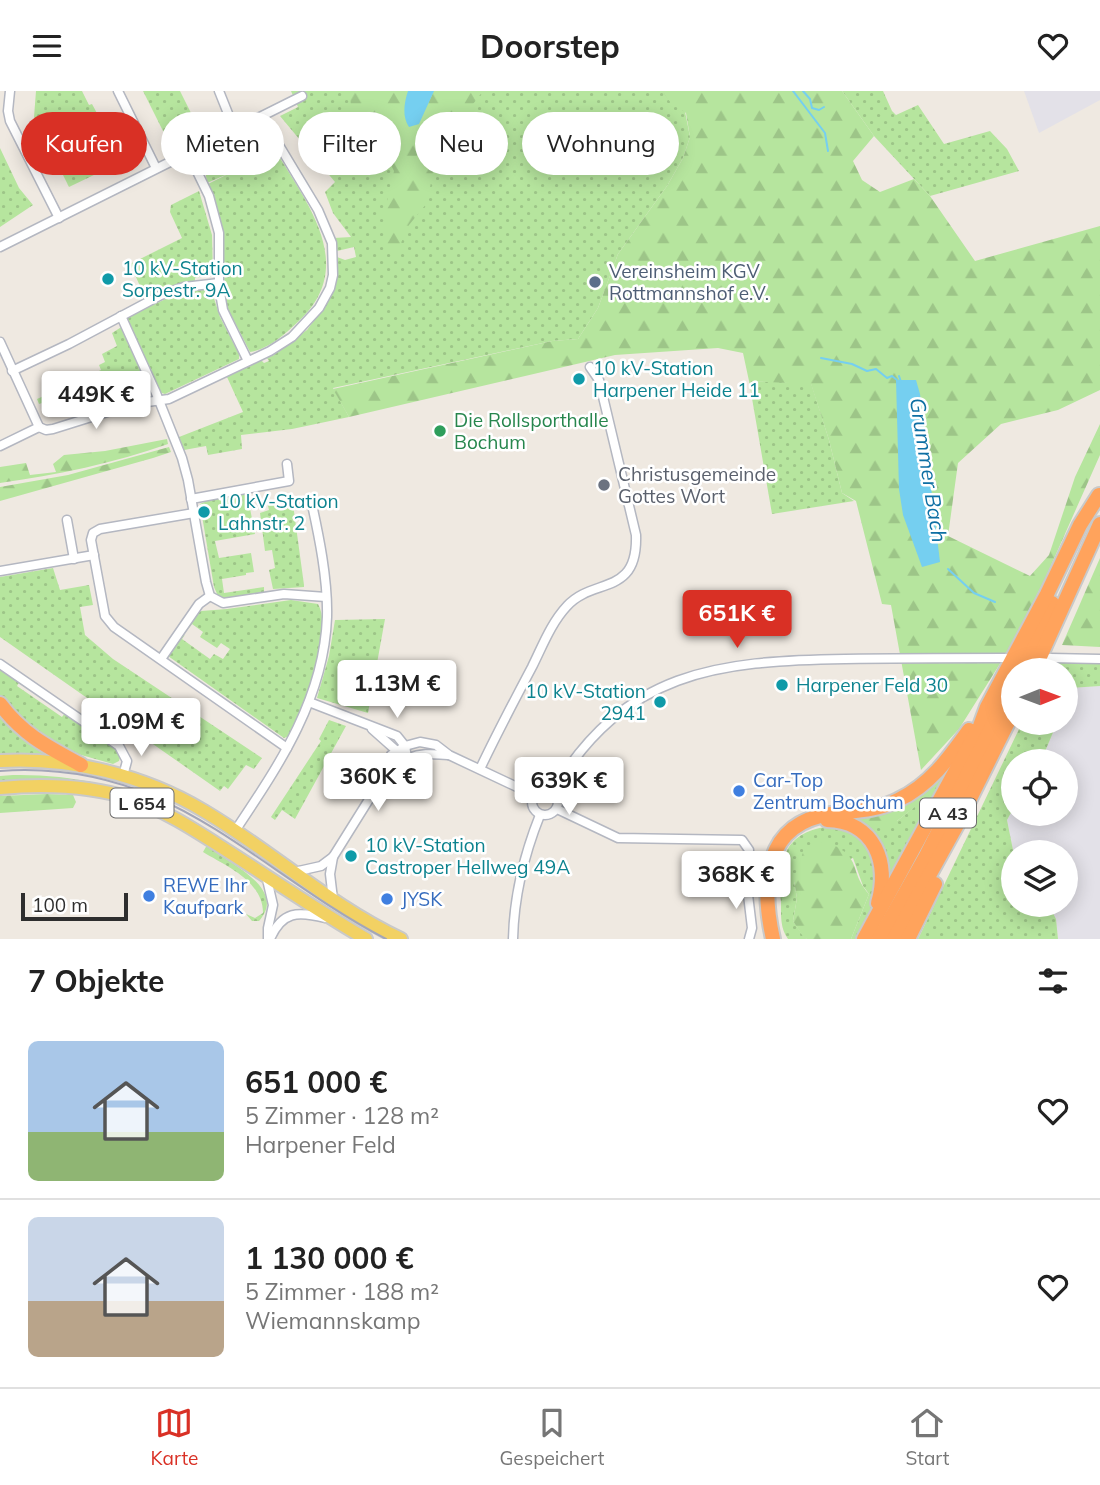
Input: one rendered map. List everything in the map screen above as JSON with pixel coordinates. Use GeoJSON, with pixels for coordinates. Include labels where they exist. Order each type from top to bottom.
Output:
{"type":"FeatureCollection","features":[{"type":"Feature","properties":{"kind":"highway"},"geometry":{"type":"LineString","coordinates":[[1025,658],[1100,494]]}},
{"type":"Feature","properties":{"kind":"highway"},"geometry":{"type":"LineString","coordinates":[[862,939],[973,738],[986,707],[1047,594],[1080,525],[1100,494]]}},
{"type":"Feature","properties":{"kind":"highway"},"geometry":{"type":"LineString","coordinates":[[1045,658],[1100,524]]}},
{"type":"Feature","properties":{"kind":"highway"},"geometry":{"type":"LineString","coordinates":[[0,704],[20,729],[81,765]]}},
{"type":"Feature","properties":{"kind":"highway"},"geometry":{"type":"LineString","coordinates":[[775,935],[768,881],[769,865],[779,841],[788,831],[814,817],[873,809],[897,801],[917,789],[947,762],[986,707]]}},
{"type":"Feature","properties":{"kind":"highway","name":"A 43"},"geometry":{"type":"LineString","coordinates":[[879,939],[926,856],[1001,709]]}},
{"type":"Feature","properties":{"kind":"highway","name":"A 43"},"geometry":{"type":"LineString","coordinates":[[894,939],[958,823],[1002,735]]}},
{"type":"Feature","properties":{"kind":"highway"},"geometry":{"type":"LineString","coordinates":[[908,939],[1008,735]]}},
{"type":"Feature","properties":{"kind":"highway"},"geometry":{"type":"LineString","coordinates":[[775,935],[774,866],[779,853],[797,831],[811,824],[836,820],[865,834],[877,850],[881,861],[882,891],[876,911],[862,939]]}},
{"type":"Feature","properties":{"kind":"main road","name":"L 654"},"geometry":{"type":"LineString","coordinates":[[0,761],[47,761],[81,765],[165,791],[192,804],[333,900],[401,939]]}},
{"type":"Feature","properties":{"kind":"main road","name":"L 654"},"geometry":{"type":"LineString","coordinates":[[0,788],[58,785],[131,799],[182,823],[366,939]]}},
{"type":"Feature","properties":{"kind":"street"},"geometry":{"type":"LineString","coordinates":[[10,91],[4,109],[59,218]]}},
{"type":"Feature","properties":{"kind":"street"},"geometry":{"type":"LineString","coordinates":[[118,91],[156,168]]}},
{"type":"Feature","properties":{"kind":"street"},"geometry":{"type":"LineString","coordinates":[[219,91],[227,112]]}},
{"type":"Feature","properties":{"kind":"street"},"geometry":{"type":"LineString","coordinates":[[272,112],[302,96]]}},
{"type":"Feature","properties":{"kind":"street"},"geometry":{"type":"LineString","coordinates":[[0,342],[39,427],[46,430],[133,404],[159,402],[248,361],[292,337],[319,308],[330,288],[334,262],[326,225],[284,154]]}},
{"type":"Feature","properties":{"kind":"street"},"geometry":{"type":"LineString","coordinates":[[0,247],[161,166]]}},
{"type":"Feature","properties":{"kind":"street"},"geometry":{"type":"LineString","coordinates":[[199,175],[209,196],[216,221],[223,310],[248,361]]}},
{"type":"Feature","properties":{"kind":"street"},"geometry":{"type":"LineString","coordinates":[[12,371],[175,290],[219,283]]}},
{"type":"Feature","properties":{"kind":"street"},"geometry":{"type":"LineString","coordinates":[[121,316],[181,458],[210,596]]}},
{"type":"Feature","properties":{"kind":"street"},"geometry":{"type":"LineString","coordinates":[[480,769],[550,632],[567,606],[583,594],[617,581],[630,567],[634,556],[636,535],[613,436],[599,380],[590,367]]}},
{"type":"Feature","properties":{"kind":"street"},"geometry":{"type":"LineString","coordinates":[[0,446],[39,427]]}},
{"type":"Feature","properties":{"kind":"street"},"geometry":{"type":"LineString","coordinates":[[191,499],[289,481],[287,464]]}},
{"type":"Feature","properties":{"kind":"street"},"geometry":{"type":"LineString","coordinates":[[235,831],[288,748],[309,702],[324,641],[326,597],[311,500]]}},
{"type":"Feature","properties":{"kind":"street"},"geometry":{"type":"LineString","coordinates":[[194,513],[100,529],[93,533],[94,555],[105,616],[109,622],[288,748]]}},
{"type":"Feature","properties":{"kind":"street"},"geometry":{"type":"LineString","coordinates":[[67,520],[74,559]]}},
{"type":"Feature","properties":{"kind":"street"},"geometry":{"type":"LineString","coordinates":[[0,571],[94,555]]}},
{"type":"Feature","properties":{"kind":"street"},"geometry":{"type":"LineString","coordinates":[[210,596],[223,603],[284,594],[326,597]]}},
{"type":"Feature","properties":{"kind":"street"},"geometry":{"type":"LineString","coordinates":[[161,659],[199,604],[210,596]]}},
{"type":"Feature","properties":{"kind":"street"},"geometry":{"type":"LineString","coordinates":[[1048,653],[1100,659]]}},
{"type":"Feature","properties":{"kind":"street"},"geometry":{"type":"LineString","coordinates":[[553,791],[572,760],[612,718],[644,695],[692,675],[733,665],[780,660],[1001,658]]}},
{"type":"Feature","properties":{"kind":"street"},"geometry":{"type":"LineString","coordinates":[[0,664],[119,746],[127,761],[123,776]]}},
{"type":"Feature","properties":{"kind":"street"},"geometry":{"type":"LineString","coordinates":[[309,702],[397,736],[405,745],[407,758]]}},
{"type":"Feature","properties":{"kind":"street"},"geometry":{"type":"LineString","coordinates":[[369,727],[407,758]]}},
{"type":"Feature","properties":{"kind":"street"},"geometry":{"type":"LineString","coordinates":[[293,872],[321,866],[333,857],[378,785],[384,766],[396,751],[405,745],[436,745],[449,755],[534,795]]}},
{"type":"Feature","properties":{"kind":"street"},"geometry":{"type":"LineString","coordinates":[[378,785],[407,758],[425,753],[449,755]]}},
{"type":"Feature","properties":{"kind":"street"},"geometry":{"type":"LineString","coordinates":[[541,789],[553,791],[558,797],[557,809],[552,814],[540,815],[533,807],[534,795],[541,789]]}},
{"type":"Feature","properties":{"kind":"street"},"geometry":{"type":"LineString","coordinates":[[557,809],[618,838],[742,840],[749,850],[746,870],[752,928],[749,939]]}},
{"type":"Feature","properties":{"kind":"street"},"geometry":{"type":"LineString","coordinates":[[513,939],[517,889],[526,851],[540,815]]}},
{"type":"Feature","properties":{"kind":"street"},"geometry":{"type":"LineString","coordinates":[[333,857],[330,874],[333,900]]}},
{"type":"Feature","properties":{"kind":"street"},"geometry":{"type":"LineString","coordinates":[[266,875],[273,905],[269,939]]}},
{"type":"Feature","properties":{"kind":"street"},"geometry":{"type":"LineString","coordinates":[[269,939],[275,927],[289,916],[302,914],[332,919]]}},
{"type":"Feature","properties":{"kind":"shaded area"},"geometry":{"type":"Polygon","coordinates":[[[1024,91],[1100,91],[1100,100],[1039,133],[1024,91]]]}},
{"type":"Feature","properties":{"kind":"shaded area"},"geometry":{"type":"Polygon","coordinates":[[[1100,686],[1100,939],[1058,939],[1055,917],[1078,917],[1078,840],[1011,840],[1008,826],[1078,826],[1078,749],[1046,749],[1052,735],[1078,735],[1078,687],[1100,686]]]}},
{"type":"Feature","properties":{"kind":"green space"},"geometry":{"type":"Polygon","coordinates":[[[36,91],[82,91],[89,105],[92,104],[96,112],[34,112],[36,91]]]}},
{"type":"Feature","properties":{"kind":"green space"},"geometry":{"type":"Polygon","coordinates":[[[143,91],[180,91],[190,112],[161,112],[161,127],[143,91]]]}},
{"type":"Feature","properties":{"kind":"green space"},"geometry":{"type":"Polygon","coordinates":[[[291,91],[681,91],[690,137],[679,165],[679,112],[522,112],[522,175],[673,175],[618,254],[598,308],[578,339],[552,341],[333,388],[349,417],[292,429],[241,435],[242,449],[208,455],[206,446],[184,450],[179,437],[243,412],[227,377],[261,360],[264,363],[269,361],[267,358],[307,330],[328,301],[337,279],[337,257],[345,260],[356,257],[354,247],[337,251],[334,238],[351,237],[333,213],[325,192],[335,182],[329,175],[401,175],[401,112],[298,112],[298,138],[284,121],[284,114],[298,107],[291,91]]]}},
{"type":"Feature","properties":{"kind":"green space"},"geometry":{"type":"Polygon","coordinates":[[[349,91],[408,91],[404,114],[415,121],[415,175],[432,175],[427,203],[409,225],[396,254],[386,248],[384,214],[393,175],[401,175],[401,112],[352,112],[349,91]]]}},
{"type":"Feature","properties":{"kind":"green space"},"geometry":{"type":"Polygon","coordinates":[[[434,91],[483,91],[467,112],[424,112],[434,91]]]}},
{"type":"Feature","properties":{"kind":"green space"},"geometry":{"type":"Polygon","coordinates":[[[662,91],[842,91],[874,136],[853,161],[862,180],[880,192],[914,179],[930,196],[975,261],[1100,226],[1100,390],[1058,410],[1001,424],[958,463],[948,536],[1030,576],[1049,555],[1075,477],[1100,424],[1100,455],[1045,579],[1008,651],[1001,658],[1001,662],[959,729],[921,770],[891,605],[882,604],[856,501],[842,493],[811,384],[749,381],[743,353],[718,348],[615,355],[349,417],[333,389],[552,341],[578,339],[598,308],[618,254],[673,175],[679,175],[679,165],[690,137],[686,113],[671,103],[662,91]]]}},
{"type":"Feature","properties":{"kind":"green space"},"geometry":{"type":"Polygon","coordinates":[[[842,91],[883,91],[896,115],[918,105],[944,144],[990,131],[1007,149],[1019,171],[930,196],[874,136],[842,91]]]}},
{"type":"Feature","properties":{"kind":"green space"},"geometry":{"type":"Polygon","coordinates":[[[0,148],[19,188],[33,205],[0,227],[0,148]]]}},
{"type":"Feature","properties":{"kind":"green space"},"geometry":{"type":"Polygon","coordinates":[[[284,165],[321,233],[326,256],[325,278],[316,300],[282,336],[250,352],[225,303],[223,233],[208,184],[226,175],[284,175],[284,165]]]}},
{"type":"Feature","properties":{"kind":"green space"},"geometry":{"type":"Polygon","coordinates":[[[63,175],[94,175],[69,187],[63,175]]]}},
{"type":"Feature","properties":{"kind":"green space"},"geometry":{"type":"Polygon","coordinates":[[[206,175],[225,175],[207,183],[206,175]]]}},
{"type":"Feature","properties":{"kind":"green space"},"geometry":{"type":"Polygon","coordinates":[[[199,191],[212,235],[213,274],[145,297],[130,264],[182,238],[170,212],[171,205],[199,191]]]}},
{"type":"Feature","properties":{"kind":"green space"},"geometry":{"type":"Polygon","coordinates":[[[211,289],[239,359],[165,394],[159,392],[126,317],[179,293],[211,289]]]}},
{"type":"Feature","properties":{"kind":"green space"},"geometry":{"type":"Polygon","coordinates":[[[123,326],[144,372],[141,375],[118,384],[115,380],[39,404],[37,399],[101,370],[99,365],[105,362],[102,354],[117,346],[112,333],[123,326]]]}},
{"type":"Feature","properties":{"kind":"green space"},"geometry":{"type":"Polygon","coordinates":[[[749,381],[811,383],[842,493],[854,501],[772,514],[749,381]]]}},
{"type":"Feature","properties":{"kind":"green space"},"geometry":{"type":"Polygon","coordinates":[[[167,439],[168,444],[106,463],[0,483],[0,467],[26,463],[30,475],[56,472],[53,464],[64,455],[105,451],[167,439]]]}},
{"type":"Feature","properties":{"kind":"green space"},"geometry":{"type":"Polygon","coordinates":[[[169,447],[171,452],[153,458],[0,501],[0,487],[68,475],[169,447]]]}},
{"type":"Feature","properties":{"kind":"green space"},"geometry":{"type":"Polygon","coordinates":[[[247,493],[255,534],[215,541],[219,558],[251,553],[254,572],[222,579],[224,593],[264,587],[264,592],[224,599],[218,596],[214,587],[200,504],[211,499],[247,493]]]}},
{"type":"Feature","properties":{"kind":"green space"},"geometry":{"type":"Polygon","coordinates":[[[292,497],[304,587],[273,589],[269,570],[275,568],[272,550],[265,551],[260,513],[269,510],[267,502],[292,497]]]}},
{"type":"Feature","properties":{"kind":"green space"},"geometry":{"type":"Polygon","coordinates":[[[1100,558],[1100,647],[1062,645],[1100,558]]]}},
{"type":"Feature","properties":{"kind":"green space"},"geometry":{"type":"Polygon","coordinates":[[[53,568],[60,590],[89,585],[93,605],[80,607],[85,635],[113,659],[262,758],[254,769],[246,765],[228,789],[224,786],[220,791],[0,637],[0,577],[53,568]]]}},
{"type":"Feature","properties":{"kind":"green space"},"geometry":{"type":"Polygon","coordinates":[[[291,600],[318,604],[322,616],[322,632],[308,689],[289,736],[284,738],[168,656],[179,639],[185,635],[182,639],[210,659],[214,654],[223,659],[230,649],[221,643],[217,648],[200,637],[203,632],[192,624],[189,628],[188,625],[201,611],[291,600]]]}},
{"type":"Feature","properties":{"kind":"green space"},"geometry":{"type":"Polygon","coordinates":[[[385,619],[368,713],[317,698],[329,656],[335,620],[385,619]]]}},
{"type":"Feature","properties":{"kind":"green space"},"geometry":{"type":"Polygon","coordinates":[[[1078,663],[1100,663],[1100,686],[1078,687],[1078,663]]]}},
{"type":"Feature","properties":{"kind":"green space"},"geometry":{"type":"Polygon","coordinates":[[[0,667],[20,681],[17,686],[62,717],[65,713],[119,750],[119,761],[113,764],[53,747],[0,700],[0,667]]]}},
{"type":"Feature","properties":{"kind":"green space"},"geometry":{"type":"Polygon","coordinates":[[[0,710],[61,756],[0,756],[0,710]]]}},
{"type":"Feature","properties":{"kind":"green space"},"geometry":{"type":"Polygon","coordinates":[[[329,720],[346,726],[295,819],[282,810],[275,820],[271,817],[321,741],[319,739],[329,720]]]}},
{"type":"Feature","properties":{"kind":"green space"},"geometry":{"type":"Polygon","coordinates":[[[1016,735],[1052,735],[1046,749],[1009,749],[1016,735]]]}},
{"type":"Feature","properties":{"kind":"green space"},"geometry":{"type":"Polygon","coordinates":[[[959,753],[886,890],[883,856],[839,819],[862,816],[897,821],[913,808],[959,753]]]}},
{"type":"Feature","properties":{"kind":"green space"},"geometry":{"type":"Polygon","coordinates":[[[1001,767],[1001,826],[1008,826],[1011,840],[1001,840],[1001,917],[1055,917],[1058,939],[918,939],[1001,767]]]}},
{"type":"Feature","properties":{"kind":"green space"},"geometry":{"type":"Polygon","coordinates":[[[0,776],[94,783],[133,793],[171,808],[170,810],[151,802],[0,782],[0,776]]]}},
{"type":"Feature","properties":{"kind":"green space"},"geometry":{"type":"Polygon","coordinates":[[[938,776],[942,779],[931,794],[897,821],[869,831],[862,816],[938,776]]]}},
{"type":"Feature","properties":{"kind":"green space"},"geometry":{"type":"Polygon","coordinates":[[[73,795],[76,802],[73,808],[0,813],[0,796],[73,795]]]}},
{"type":"Feature","properties":{"kind":"green space"},"geometry":{"type":"Polygon","coordinates":[[[832,826],[858,837],[872,857],[876,895],[872,909],[856,939],[851,939],[869,894],[863,886],[853,858],[794,881],[797,898],[793,921],[807,939],[788,939],[781,917],[783,860],[787,850],[803,834],[832,826]]]}},
{"type":"Feature","properties":{"kind":"green space"},"geometry":{"type":"Polygon","coordinates":[[[824,841],[850,858],[869,894],[851,939],[807,939],[793,921],[797,898],[794,881],[804,849],[824,841]]]}},
{"type":"Feature","properties":{"kind":"green space"},"geometry":{"type":"Polygon","coordinates":[[[207,845],[260,886],[266,897],[266,909],[259,921],[252,921],[246,914],[255,918],[263,913],[257,892],[242,876],[203,852],[207,845]]]}},
{"type":"Feature","properties":{"kind":"water"},"geometry":{"type":"Polygon","coordinates":[[[408,91],[434,91],[424,112],[415,112],[415,125],[409,127],[405,119],[408,91]]]}},
{"type":"Feature","properties":{"kind":"water"},"geometry":{"type":"Polygon","coordinates":[[[896,380],[916,380],[920,394],[940,562],[922,567],[903,515],[899,489],[896,380]]]}},
{"type":"Feature","properties":{"kind":"waterway","name":"Grummer Bach"},"geometry":{"type":"LineString","coordinates":[[793,91],[825,133],[828,151]]}},
{"type":"Feature","properties":{"kind":"waterway"},"geometry":{"type":"LineString","coordinates":[[803,91],[810,99],[812,108],[819,110],[824,107]]}},
{"type":"Feature","properties":{"kind":"waterway"},"geometry":{"type":"LineString","coordinates":[[821,358],[852,364],[867,371],[876,369],[887,378],[892,376],[897,380]]}},
{"type":"Feature","properties":{"kind":"waterway","name":"Grummer Bach"},"geometry":{"type":"LineString","coordinates":[[899,376],[901,382]]}},
{"type":"Feature","properties":{"kind":"waterway","name":"Grummer Bach"},"geometry":{"type":"LineString","coordinates":[[948,569],[974,593],[995,602]]}},
{"type":"Feature","properties":{"kind":"tram line"},"geometry":{"type":"LineString","coordinates":[[0,771],[60,772],[113,782],[161,800],[206,823],[337,911],[386,939]]}},
{"type":"Feature","properties":{"kind":"place","name":"10 kV-Station Sorpestr. 9A"},"geometry":{"type":"Point","coordinates":[108,279]}},
{"type":"Feature","properties":{"kind":"place","name":"Vereinsheim KGV Rottmannshof e.V."},"geometry":{"type":"Point","coordinates":[595,282]}},
{"type":"Feature","properties":{"kind":"place","name":"10 kV-Station Harpener Heide 11"},"geometry":{"type":"Point","coordinates":[579,379]}},
{"type":"Feature","properties":{"kind":"place","name":"Die Rollsporthalle Bochum"},"geometry":{"type":"Point","coordinates":[440,431]}},
{"type":"Feature","properties":{"kind":"place","name":"Christusgemeinde Gottes Wort"},"geometry":{"type":"Point","coordinates":[604,485]}},
{"type":"Feature","properties":{"kind":"place","name":"10 kV-Station Lahnstr. 2"},"geometry":{"type":"Point","coordinates":[204,512]}},
{"type":"Feature","properties":{"kind":"place","name":"Harpener Feld 30"},"geometry":{"type":"Point","coordinates":[782,685]}},
{"type":"Feature","properties":{"kind":"place","name":"10 kV-Station 2941"},"geometry":{"type":"Point","coordinates":[660,702]}},
{"type":"Feature","properties":{"kind":"place","name":"Car-Top Zentrum Bochum"},"geometry":{"type":"Point","coordinates":[739,791]}},
{"type":"Feature","properties":{"kind":"place","name":"10 kV-Station Castroper Hellweg 49A"},"geometry":{"type":"Point","coordinates":[351,856]}},
{"type":"Feature","properties":{"kind":"place","name":"REWE Ihr Kaufpark"},"geometry":{"type":"Point","coordinates":[149,896]}},
{"type":"Feature","properties":{"kind":"place","name":"JYSK"},"geometry":{"type":"Point","coordinates":[387,899]}}]}
